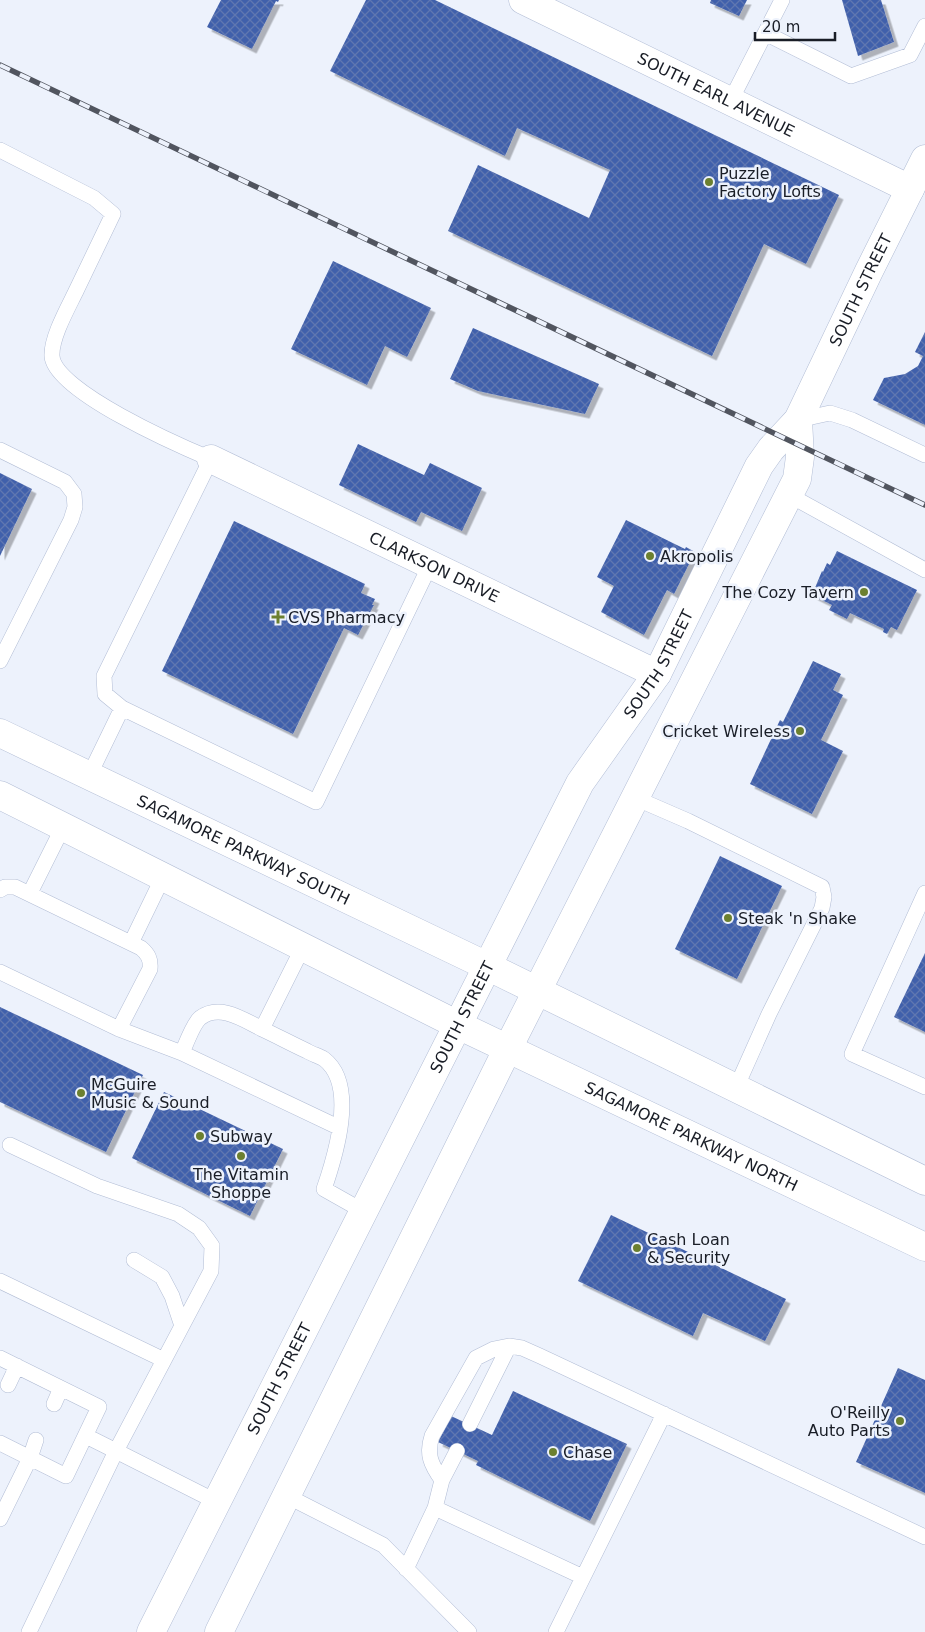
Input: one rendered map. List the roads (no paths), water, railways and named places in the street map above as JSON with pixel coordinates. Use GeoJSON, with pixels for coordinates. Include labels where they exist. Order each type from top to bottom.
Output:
{"type":"FeatureCollection","features":[{"type":"Feature","properties":{"kind":"main road","name":"SOUTH EARL AVENUE"},"geometry":{"type":"LineString","coordinates":[[523,0],[910,189]]}},
{"type":"Feature","properties":{"kind":"main road","name":"SOUTH STREET"},"geometry":{"type":"LineString","coordinates":[[151,1632],[580,783],[657,674],[760,466],[771,449],[798,420],[869,271],[925,160]]}},
{"type":"Feature","properties":{"kind":"main road","name":"SOUTH STREET"},"geometry":{"type":"LineString","coordinates":[[219,1632],[537,990],[797,479],[799,464],[798,420]]}},
{"type":"Feature","properties":{"kind":"main road","name":"CLARKSON DRIVE"},"geometry":{"type":"LineString","coordinates":[[211,459],[657,674]]}},
{"type":"Feature","properties":{"kind":"main road","name":"SAGAMORE PARKWAY SOUTH"},"geometry":{"type":"LineString","coordinates":[[0,734],[487,966]]}},
{"type":"Feature","properties":{"kind":"main road"},"geometry":{"type":"LineString","coordinates":[[0,795],[458,1024]]}},
{"type":"Feature","properties":{"kind":"main road"},"geometry":{"type":"LineString","coordinates":[[487,966],[925,1181]]}},
{"type":"Feature","properties":{"kind":"main road","name":"SAGAMORE PARKWAY NORTH"},"geometry":{"type":"LineString","coordinates":[[458,1024],[925,1247]]}},
{"type":"Feature","properties":{"kind":"lane"},"geometry":{"type":"LineString","coordinates":[[731,100],[782,0]]}},
{"type":"Feature","properties":{"kind":"lane"},"geometry":{"type":"LineString","coordinates":[[765,33],[851,76],[910,55],[925,26]]}},
{"type":"Feature","properties":{"kind":"lane"},"geometry":{"type":"LineString","coordinates":[[0,150],[94,198],[112,214],[58,328],[52,356],[56,368],[81,391],[148,431],[211,459],[104,676],[105,694],[122,708],[316,802],[430,565]]}},
{"type":"Feature","properties":{"kind":"lane"},"geometry":{"type":"LineString","coordinates":[[798,420],[830,413],[852,420],[925,455]]}},
{"type":"Feature","properties":{"kind":"lane"},"geometry":{"type":"LineString","coordinates":[[0,450],[65,482],[74,494],[75,507],[71,520],[1,656]]}},
{"type":"Feature","properties":{"kind":"lane"},"geometry":{"type":"LineString","coordinates":[[789,495],[925,570]]}},
{"type":"Feature","properties":{"kind":"lane"},"geometry":{"type":"LineString","coordinates":[[89,776],[122,708]]}},
{"type":"Feature","properties":{"kind":"lane"},"geometry":{"type":"LineString","coordinates":[[635,798],[688,821],[822,887],[824,897],[822,908],[769,1014],[736,1088]]}},
{"type":"Feature","properties":{"kind":"lane"},"geometry":{"type":"LineString","coordinates":[[30,893],[63,826]]}},
{"type":"Feature","properties":{"kind":"lane"},"geometry":{"type":"LineString","coordinates":[[130,943],[163,877]]}},
{"type":"Feature","properties":{"kind":"lane"},"geometry":{"type":"LineString","coordinates":[[0,890],[5,887],[15,887],[30,893],[141,948],[147,954],[151,962],[150,969],[119,1030]]}},
{"type":"Feature","properties":{"kind":"lane"},"geometry":{"type":"LineString","coordinates":[[925,893],[852,1054],[925,1088]]}},
{"type":"Feature","properties":{"kind":"lane"},"geometry":{"type":"LineString","coordinates":[[262,1029],[303,947]]}},
{"type":"Feature","properties":{"kind":"lane"},"geometry":{"type":"LineString","coordinates":[[0,972],[119,1030],[182,1052],[340,1128]]}},
{"type":"Feature","properties":{"kind":"lane"},"geometry":{"type":"LineString","coordinates":[[182,1052],[200,1018],[213,1012],[225,1012],[324,1059],[336,1072],[342,1098],[340,1128],[324,1189],[363,1211]]}},
{"type":"Feature","properties":{"kind":"lane"},"geometry":{"type":"LineString","coordinates":[[10,1146],[97,1186],[178,1214],[199,1228],[212,1246],[211,1270],[116,1451],[29,1632]]}},
{"type":"Feature","properties":{"kind":"lane"},"geometry":{"type":"LineString","coordinates":[[134,1260],[162,1277],[172,1296],[182,1326]]}},
{"type":"Feature","properties":{"kind":"lane"},"geometry":{"type":"LineString","coordinates":[[0,1281],[164,1360]]}},
{"type":"Feature","properties":{"kind":"lane"},"geometry":{"type":"LineString","coordinates":[[470,1424],[509,1346]]}},
{"type":"Feature","properties":{"kind":"lane"},"geometry":{"type":"LineString","coordinates":[[442,1480],[430,1459],[429,1447],[432,1436],[476,1358],[494,1349],[509,1346],[522,1348],[540,1356],[925,1537]]}},
{"type":"Feature","properties":{"kind":"lane"},"geometry":{"type":"LineString","coordinates":[[0,1358],[99,1407],[66,1476],[0,1443]]}},
{"type":"Feature","properties":{"kind":"lane"},"geometry":{"type":"LineString","coordinates":[[8,1384],[17,1366]]}},
{"type":"Feature","properties":{"kind":"lane"},"geometry":{"type":"LineString","coordinates":[[54,1404],[61,1388]]}},
{"type":"Feature","properties":{"kind":"lane"},"geometry":{"type":"LineString","coordinates":[[556,1632],[664,1414]]}},
{"type":"Feature","properties":{"kind":"lane"},"geometry":{"type":"LineString","coordinates":[[86,1436],[217,1502]]}},
{"type":"Feature","properties":{"kind":"lane"},"geometry":{"type":"LineString","coordinates":[[0,1519],[30,1458],[36,1440]]}},
{"type":"Feature","properties":{"kind":"lane"},"geometry":{"type":"LineString","coordinates":[[406,1569],[436,1508],[442,1480],[457,1451]]}},
{"type":"Feature","properties":{"kind":"lane"},"geometry":{"type":"LineString","coordinates":[[286,1496],[383,1545],[469,1632]]}},
{"type":"Feature","properties":{"kind":"lane"},"geometry":{"type":"LineString","coordinates":[[436,1508],[583,1577]]}},
{"type":"Feature","properties":{"kind":"railway"},"geometry":{"type":"LineString","coordinates":[[0,65],[925,505]]}},
{"type":"Feature","properties":{"kind":"place","name":"Puzzle Factory Lofts"},"geometry":{"type":"Point","coordinates":[709,182]}},
{"type":"Feature","properties":{"kind":"place","name":"Akropolis"},"geometry":{"type":"Point","coordinates":[650,556]}},
{"type":"Feature","properties":{"kind":"place","name":"The Cozy Tavern"},"geometry":{"type":"Point","coordinates":[864,592]}},
{"type":"Feature","properties":{"kind":"place","name":"CVS Pharmacy"},"geometry":{"type":"Point","coordinates":[278,617]}},
{"type":"Feature","properties":{"kind":"place","name":"Cricket Wireless"},"geometry":{"type":"Point","coordinates":[800,731]}},
{"type":"Feature","properties":{"kind":"place","name":"Steak 'n Shake"},"geometry":{"type":"Point","coordinates":[728,918]}},
{"type":"Feature","properties":{"kind":"place","name":"McGuire Music & Sound"},"geometry":{"type":"Point","coordinates":[81,1093]}},
{"type":"Feature","properties":{"kind":"place","name":"Subway"},"geometry":{"type":"Point","coordinates":[200,1136]}},
{"type":"Feature","properties":{"kind":"place","name":"The Vitamin Shoppe"},"geometry":{"type":"Point","coordinates":[241,1156]}},
{"type":"Feature","properties":{"kind":"place","name":"Cash Loan & Security"},"geometry":{"type":"Point","coordinates":[637,1248]}},
{"type":"Feature","properties":{"kind":"place","name":"O'Reilly Auto Parts"},"geometry":{"type":"Point","coordinates":[900,1421]}},
{"type":"Feature","properties":{"kind":"place","name":"Chase"},"geometry":{"type":"Point","coordinates":[553,1452]}}]}
